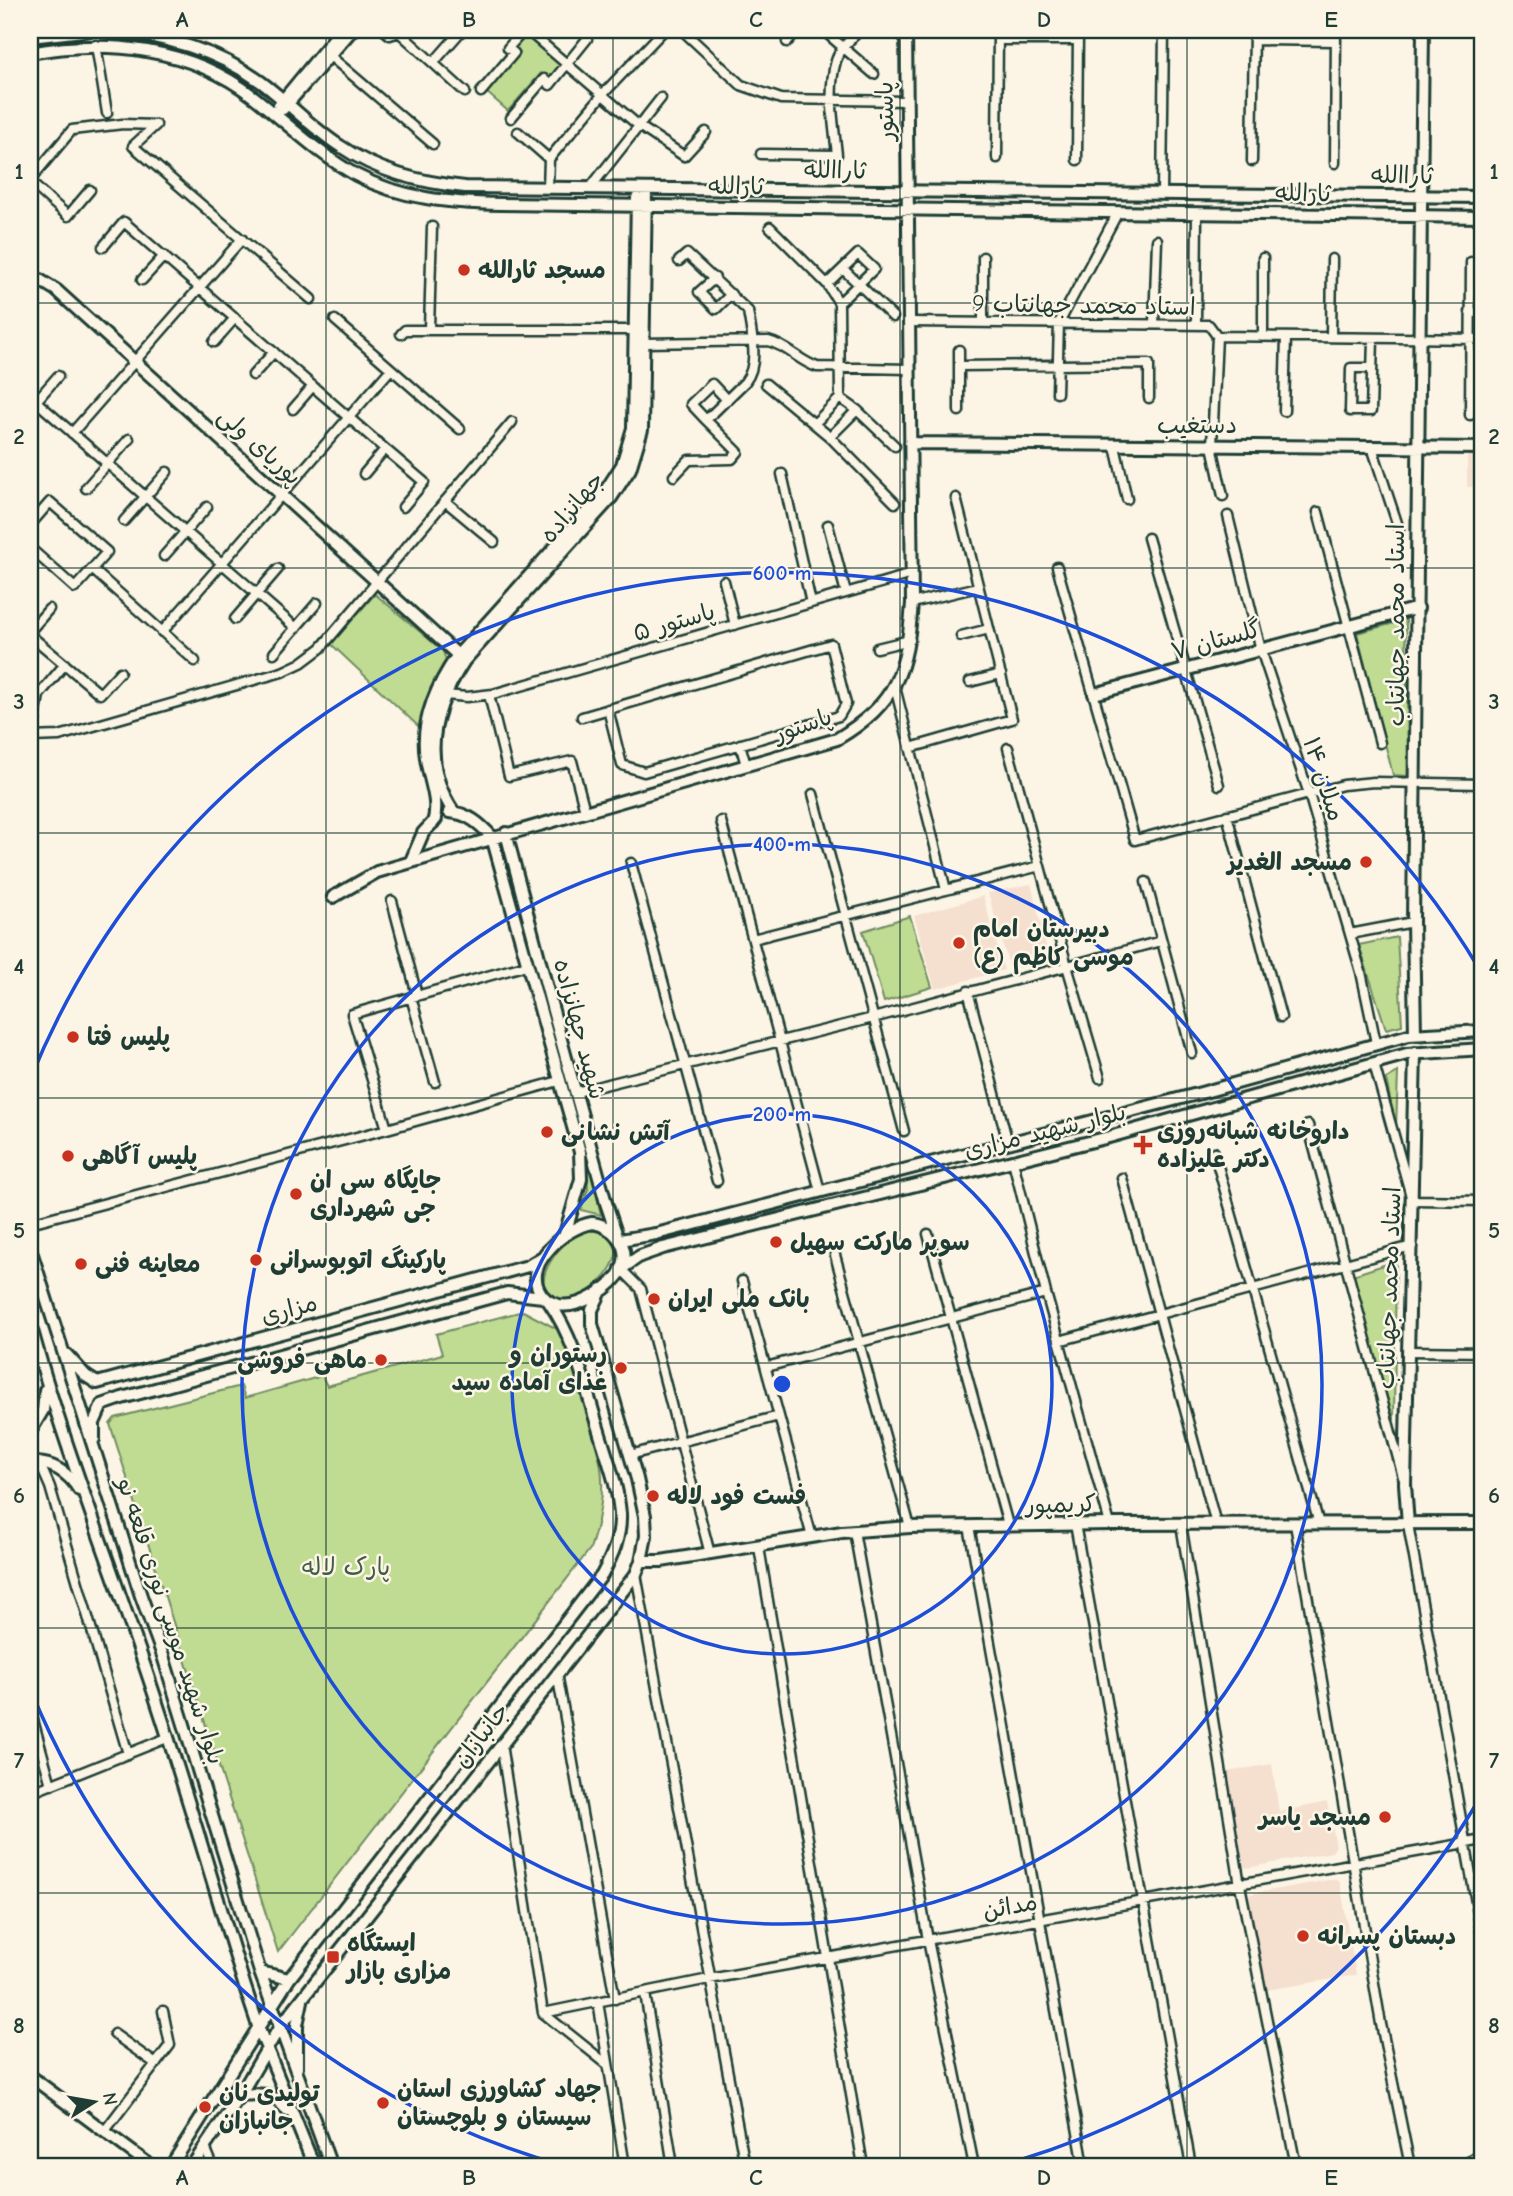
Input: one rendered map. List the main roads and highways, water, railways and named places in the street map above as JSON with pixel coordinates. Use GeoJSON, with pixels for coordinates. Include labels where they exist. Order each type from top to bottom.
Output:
{"type":"FeatureCollection","features":[{"type":"Feature","properties":{"kind":"main road"},"geometry":{"type":"LineString","coordinates":[[30,37],[91,30]]}},
{"type":"Feature","properties":{"kind":"main road","name":"ثاراالله"},"geometry":{"type":"LineString","coordinates":[[101,30],[140,32],[182,42],[226,61],[260,82],[338,145],[364,161],[391,173],[428,183],[465,187],[1483,197]]}},
{"type":"Feature","properties":{"kind":"main road"},"geometry":{"type":"LineString","coordinates":[[275,114],[341,30]]}},
{"type":"Feature","properties":{"kind":"main road"},"geometry":{"type":"LineString","coordinates":[[285,102],[352,30]]}},
{"type":"Feature","properties":{"kind":"main road","name":"پاستور"},"geometry":{"type":"LineString","coordinates":[[333,897],[377,872],[837,739],[860,725],[895,687],[910,640],[912,603],[906,30]]}},
{"type":"Feature","properties":{"kind":"main road"},"geometry":{"type":"LineString","coordinates":[[1421,197],[1423,30]]}},
{"type":"Feature","properties":{"kind":"main road","name":"ثارالله"},"geometry":{"type":"LineString","coordinates":[[30,53],[96,45],[137,48],[177,57],[219,76],[251,95],[329,158],[357,175],[385,188],[425,199],[464,203],[1483,217]]}},
{"type":"Feature","properties":{"kind":"main road","name":"جهانزاده"},"geometry":{"type":"LineString","coordinates":[[433,823],[436,808],[425,757],[425,730],[439,686],[604,493],[622,465],[633,428],[640,330],[641,189]]}},
{"type":"Feature","properties":{"kind":"main road","name":"استاد محمد جهانتاب"},"geometry":{"type":"LineString","coordinates":[[1415,1034],[1413,922],[1421,197]]}},
{"type":"Feature","properties":{"kind":"main road","name":"پوریای ولی"},"geometry":{"type":"LineString","coordinates":[[30,274],[56,290],[461,658]]}},
{"type":"Feature","properties":{"kind":"main road","name":"جهانزاده"},"geometry":{"type":"LineString","coordinates":[[453,811],[442,789],[434,751],[435,722],[445,695],[461,658],[611,498],[630,469],[642,430],[644,343],[640,330]]}},
{"type":"Feature","properties":{"kind":"main road","name":"دستغیب"},"geometry":{"type":"LineString","coordinates":[[910,443],[1483,448]]}},
{"type":"Feature","properties":{"kind":"main road","name":"گلستان ۷"},"geometry":{"type":"LineString","coordinates":[[1094,694],[1418,608]]}},
{"type":"Feature","properties":{"kind":"main road"},"geometry":{"type":"LineString","coordinates":[[411,862],[423,833],[442,813],[453,811],[480,824],[492,837]]}},
{"type":"Feature","properties":{"kind":"main road","name":"شهید جهانزاده"},"geometry":{"type":"LineString","coordinates":[[506,833],[576,1092],[619,1238]]}},
{"type":"Feature","properties":{"kind":"main road","name":"شهید جهانزاده"},"geometry":{"type":"LineString","coordinates":[[492,837],[580,1152],[581,1179],[565,1234]]}},
{"type":"Feature","properties":{"kind":"main road","name":"بلوار شهید مزاری"},"geometry":{"type":"LineString","coordinates":[[619,1238],[656,1234],[1201,1093],[1376,1043],[1415,1034],[1483,1031]]}},
{"type":"Feature","properties":{"kind":"main road","name":"بلوار شهید مزاری"},"geometry":{"type":"LineString","coordinates":[[621,1269],[640,1256],[663,1248],[1013,1161],[1415,1053],[1483,1049]]}},
{"type":"Feature","properties":{"kind":"main road","name":"استاد محمد جهانتاب"},"geometry":{"type":"LineString","coordinates":[[1408,1524],[1405,1484],[1415,1053]]}},
{"type":"Feature","properties":{"kind":"main road"},"geometry":{"type":"LineString","coordinates":[[563,1096],[576,1092]]}},
{"type":"Feature","properties":{"kind":"main road"},"geometry":{"type":"LineString","coordinates":[[1008,1143],[1013,1161]]}},
{"type":"Feature","properties":{"kind":"main road"},"geometry":{"type":"LineString","coordinates":[[102,1405],[507,1293],[571,1305],[582,1302],[611,1283],[621,1269],[624,1259],[619,1238],[601,1224],[592,1223],[581,1225],[565,1234],[544,1256],[536,1270],[535,1280],[546,1299]]}},
{"type":"Feature","properties":{"kind":"main road","name":"بلوار شهید موسی نوری قلعه نو"},"geometry":{"type":"LineString","coordinates":[[30,1248],[59,1344],[163,1656],[271,2007],[331,2166]]}},
{"type":"Feature","properties":{"kind":"main road","name":"مزاری"},"geometry":{"type":"LineString","coordinates":[[97,1383],[528,1266],[544,1256]]}},
{"type":"Feature","properties":{"kind":"main road","name":"جانبازان"},"geometry":{"type":"LineString","coordinates":[[192,2166],[240,2095],[279,2028],[302,1997],[636,1574],[646,1536],[645,1516],[592,1324],[592,1310],[601,1289]]}},
{"type":"Feature","properties":{"kind":"main road","name":"جانبازان"},"geometry":{"type":"LineString","coordinates":[[171,2166],[289,1979],[602,1575],[613,1554],[619,1536],[620,1516],[615,1487],[569,1335],[546,1299]]}},
{"type":"Feature","properties":{"kind":"main road","name":"بلوار شهید موسی نوری قلعه نو"},"geometry":{"type":"LineString","coordinates":[[30,1323],[87,1505],[144,1662],[259,2029],[314,2166]]}},
{"type":"Feature","properties":{"kind":"main road"},"geometry":{"type":"LineString","coordinates":[[59,1344],[73,1363],[97,1383],[96,1396],[102,1405]]}},
{"type":"Feature","properties":{"kind":"main road"},"geometry":{"type":"LineString","coordinates":[[30,1432],[43,1410],[46,1397],[44,1374]]}},
{"type":"Feature","properties":{"kind":"main road"},"geometry":{"type":"LineString","coordinates":[[94,1448],[94,1423],[102,1405]]}},
{"type":"Feature","properties":{"kind":"main road"},"geometry":{"type":"LineString","coordinates":[[35,1463],[61,1471],[74,1482],[87,1505]]}},
{"type":"Feature","properties":{"kind":"main road","name":"کریمپور"},"geometry":{"type":"LineString","coordinates":[[641,1560],[661,1561],[854,1531],[910,1527],[1483,1523]]}},
{"type":"Feature","properties":{"kind":"main road"},"geometry":{"type":"LineString","coordinates":[[144,1662],[163,1656]]}},
{"type":"Feature","properties":{"kind":"main road"},"geometry":{"type":"LineString","coordinates":[[260,1972],[289,1979]]}},
{"type":"Feature","properties":{"kind":"main road"},"geometry":{"type":"LineString","coordinates":[[297,2078],[297,2025],[302,1997]]}},
{"type":"Feature","properties":{"kind":"main road"},"geometry":{"type":"LineString","coordinates":[[30,2077],[151,2166]]}},
{"type":"Feature","properties":{"kind":"main road"},"geometry":{"type":"LineString","coordinates":[[240,2095],[270,2095],[277,2098],[293,2117]]}},
{"type":"Feature","properties":{"kind":"main road"},"geometry":{"type":"LineString","coordinates":[[1464,2166],[1483,2153]]}},
{"type":"Feature","properties":{"kind":"place","name":"مسجد ثارالله"},"geometry":{"type":"Point","coordinates":[464,270]}},
{"type":"Feature","properties":{"kind":"place","name":"مسجد الغدیر"},"geometry":{"type":"Point","coordinates":[1366,862]}},
{"type":"Feature","properties":{"kind":"place","name":"دبیرستان امام موسی کاظم (ع)"},"geometry":{"type":"Point","coordinates":[959,943]}},
{"type":"Feature","properties":{"kind":"place","name":"پلیس فتا"},"geometry":{"type":"Point","coordinates":[73,1037]}},
{"type":"Feature","properties":{"kind":"place","name":"آتش نشانی"},"geometry":{"type":"Point","coordinates":[547,1132]}},
{"type":"Feature","properties":{"kind":"place","name":"داروخانه شبانه‌روزی دکتر علیزاده"},"geometry":{"type":"Point","coordinates":[1143,1145]}},
{"type":"Feature","properties":{"kind":"place","name":"پلیس آگاهی"},"geometry":{"type":"Point","coordinates":[68,1156]}},
{"type":"Feature","properties":{"kind":"place","name":"جایگاه سی ان جی شهرداری"},"geometry":{"type":"Point","coordinates":[296,1194]}},
{"type":"Feature","properties":{"kind":"place","name":"سوپر مارکت سهیل"},"geometry":{"type":"Point","coordinates":[776,1242]}},
{"type":"Feature","properties":{"kind":"place","name":"پارکینگ اتوبوسرانی"},"geometry":{"type":"Point","coordinates":[256,1260]}},
{"type":"Feature","properties":{"kind":"place","name":"معاینه فنی"},"geometry":{"type":"Point","coordinates":[81,1264]}},
{"type":"Feature","properties":{"kind":"place","name":"بانک ملی ایران"},"geometry":{"type":"Point","coordinates":[654,1299]}},
{"type":"Feature","properties":{"kind":"place","name":"ماهی فروشی"},"geometry":{"type":"Point","coordinates":[381,1360]}},
{"type":"Feature","properties":{"kind":"place","name":"رستوران و غذای آماده سید"},"geometry":{"type":"Point","coordinates":[621,1368]}},
{"type":"Feature","properties":{"kind":"place","name":"فست فود لاله"},"geometry":{"type":"Point","coordinates":[653,1496]}},
{"type":"Feature","properties":{"kind":"place","name":"مسجد یاسر"},"geometry":{"type":"Point","coordinates":[1385,1817]}},
{"type":"Feature","properties":{"kind":"place","name":"دبستان پسرانه"},"geometry":{"type":"Point","coordinates":[1303,1936]}},
{"type":"Feature","properties":{"kind":"place","name":"ایستگاه مزاری بازار"},"geometry":{"type":"Point","coordinates":[333,1957]}},
{"type":"Feature","properties":{"kind":"place","name":"جهاد کشاورزی استان سیستان و بلوچستان"},"geometry":{"type":"Point","coordinates":[383,2103]}},
{"type":"Feature","properties":{"kind":"place","name":"تولیدی نان جانبازان"},"geometry":{"type":"Point","coordinates":[205,2107]}},
{"type":"Feature","properties":{"kind":"park label","name":"پارک لاله"},"geometry":{"type":"Point","coordinates":[346,1567]}}]}
